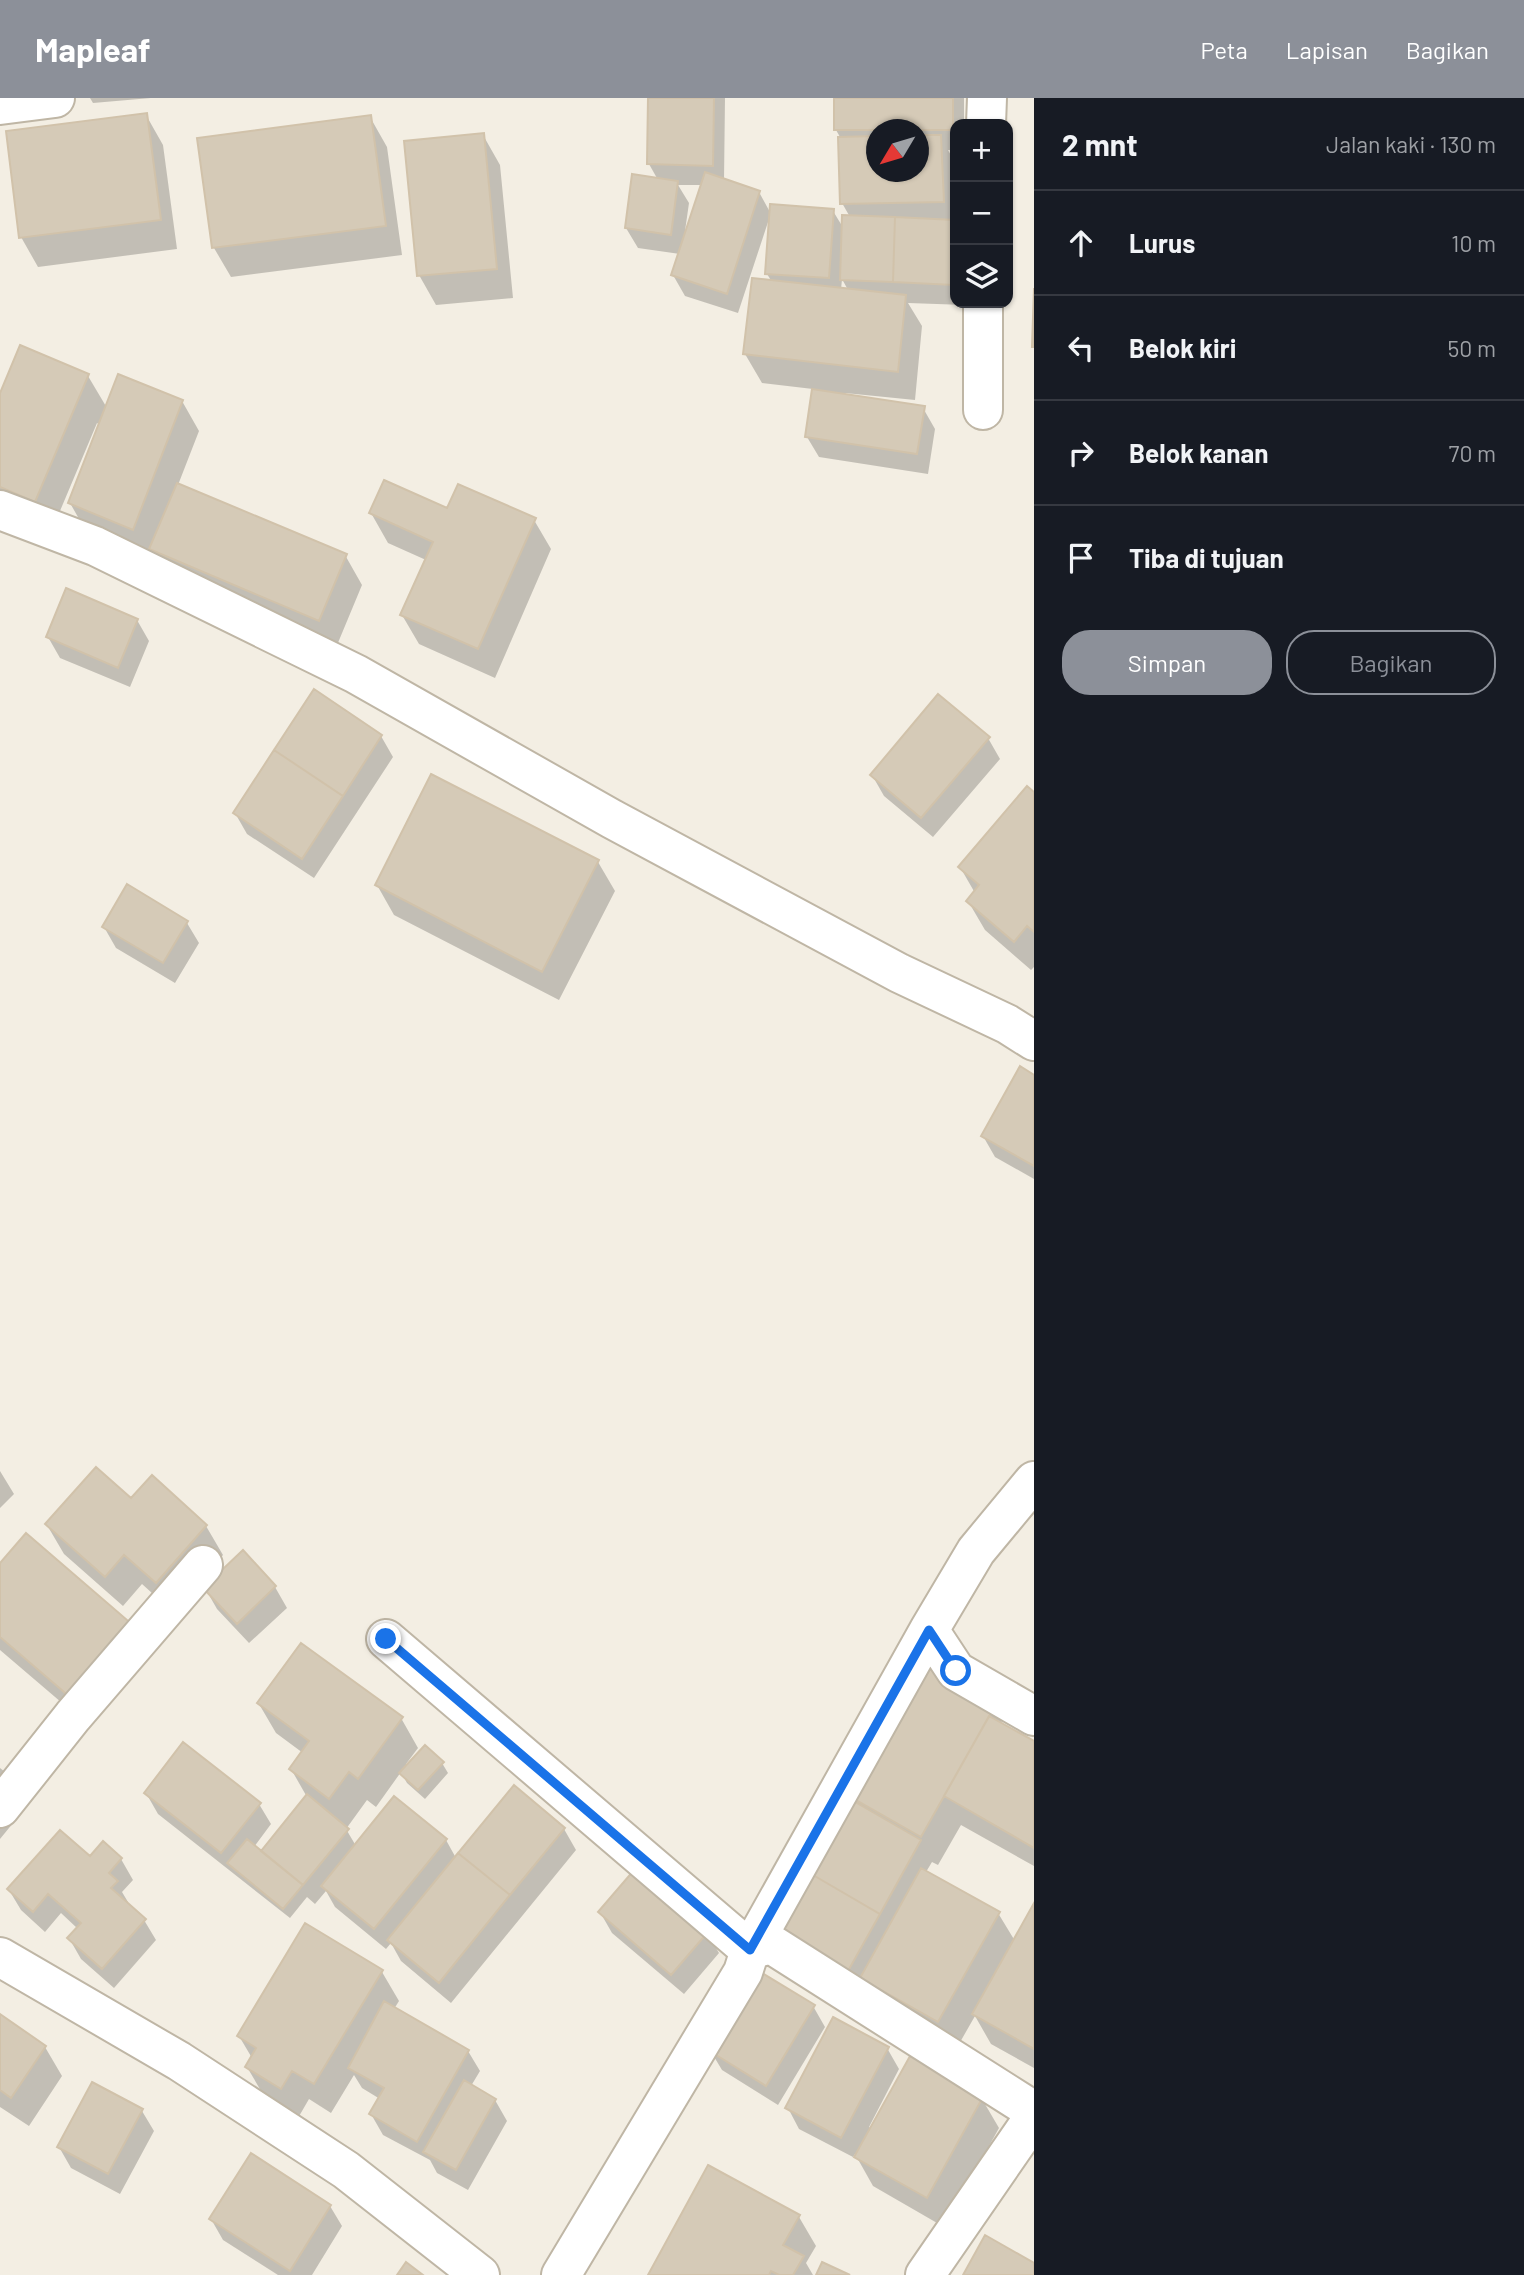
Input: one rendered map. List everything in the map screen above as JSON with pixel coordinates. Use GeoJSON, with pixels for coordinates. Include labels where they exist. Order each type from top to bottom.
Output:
{"type":"FeatureCollection","features":[{"type":"Feature","properties":{"kind":"street"},"geometry":{"type":"LineString","coordinates":[[0,105],[55,98]]}},
{"type":"Feature","properties":{"kind":"street"},"geometry":{"type":"LineString","coordinates":[[986,119],[987,98]]}},
{"type":"Feature","properties":{"kind":"street"},"geometry":{"type":"LineString","coordinates":[[983,308],[983,410]]}},
{"type":"Feature","properties":{"kind":"street"},"geometry":{"type":"LineString","coordinates":[[0,510],[94,546],[356,674],[624,826],[898,973],[1007,1024],[1034,1041]]}},
{"type":"Feature","properties":{"kind":"street"},"geometry":{"type":"LineString","coordinates":[[561,2275],[743,1972],[750,1950],[976,1550],[1034,1481]]}},
{"type":"Feature","properties":{"kind":"street"},"geometry":{"type":"LineString","coordinates":[[0,1808],[73,1716],[204,1565]]}},
{"type":"Feature","properties":{"kind":"street"},"geometry":{"type":"LineString","coordinates":[[929,1630],[956,1671],[1034,1716]]}},
{"type":"Feature","properties":{"kind":"street"},"geometry":{"type":"LineString","coordinates":[[386,1639],[750,1950]]}},
{"type":"Feature","properties":{"kind":"street"},"geometry":{"type":"LineString","coordinates":[[750,1950],[771,1944],[1034,2110]]}},
{"type":"Feature","properties":{"kind":"street"},"geometry":{"type":"LineString","coordinates":[[0,1957],[179,2061],[346,2170],[480,2275]]}},
{"type":"Feature","properties":{"kind":"street"},"geometry":{"type":"LineString","coordinates":[[925,2275],[1034,2117]]}},
{"type":"Feature","properties":{"kind":"building"},"geometry":{"type":"Polygon","coordinates":[[[648,98],[714,98],[713,166],[647,164],[648,98]]]}},
{"type":"Feature","properties":{"kind":"building"},"geometry":{"type":"Polygon","coordinates":[[[834,98],[953,98],[950,130],[929,130],[929,119],[866,119],[866,130],[834,130],[834,98]]]}},
{"type":"Feature","properties":{"kind":"building"},"geometry":{"type":"Polygon","coordinates":[[[147,113],[161,220],[19,238],[6,131],[147,113]]]}},
{"type":"Feature","properties":{"kind":"building"},"geometry":{"type":"Polygon","coordinates":[[[371,115],[386,226],[212,248],[197,138],[371,115]]]}},
{"type":"Feature","properties":{"kind":"building"},"geometry":{"type":"Polygon","coordinates":[[[484,133],[497,269],[417,276],[404,141],[484,133]]]}},
{"type":"Feature","properties":{"kind":"building"},"geometry":{"type":"Polygon","coordinates":[[[929,135],[941,135],[944,202],[840,204],[838,137],[866,136],[866,182],[929,182],[929,135]]]}},
{"type":"Feature","properties":{"kind":"building"},"geometry":{"type":"Polygon","coordinates":[[[705,172],[760,191],[727,294],[671,275],[705,172]]]}},
{"type":"Feature","properties":{"kind":"building"},"geometry":{"type":"Polygon","coordinates":[[[632,174],[678,181],[671,235],[625,228],[632,174]]]}},
{"type":"Feature","properties":{"kind":"building"},"geometry":{"type":"Polygon","coordinates":[[[770,204],[834,209],[829,278],[765,274],[770,204]]]}},
{"type":"Feature","properties":{"kind":"building"},"geometry":{"type":"Polygon","coordinates":[[[842,215],[895,217],[893,282],[840,280],[842,215]]]}},
{"type":"Feature","properties":{"kind":"building"},"geometry":{"type":"Polygon","coordinates":[[[895,217],[950,220],[950,285],[893,282],[895,217]]]}},
{"type":"Feature","properties":{"kind":"building"},"geometry":{"type":"Polygon","coordinates":[[[752,278],[906,295],[898,372],[743,354],[752,278]]]}},
{"type":"Feature","properties":{"kind":"building"},"geometry":{"type":"Polygon","coordinates":[[[1034,288],[1034,347],[1032,347],[1034,288]]]}},
{"type":"Feature","properties":{"kind":"building"},"geometry":{"type":"Polygon","coordinates":[[[20,345],[89,374],[35,502],[0,487],[0,393],[20,345]]]}},
{"type":"Feature","properties":{"kind":"building"},"geometry":{"type":"Polygon","coordinates":[[[118,374],[183,400],[133,530],[68,503],[118,374]]]}},
{"type":"Feature","properties":{"kind":"building"},"geometry":{"type":"Polygon","coordinates":[[[812,389],[925,406],[917,454],[805,437],[812,389]]]}},
{"type":"Feature","properties":{"kind":"building"},"geometry":{"type":"Polygon","coordinates":[[[384,480],[447,508],[458,484],[536,518],[478,649],[400,615],[433,542],[369,513],[384,480]]]}},
{"type":"Feature","properties":{"kind":"building"},"geometry":{"type":"Polygon","coordinates":[[[177,483],[347,554],[319,621],[149,549],[177,483]]]}},
{"type":"Feature","properties":{"kind":"building"},"geometry":{"type":"Polygon","coordinates":[[[66,588],[138,619],[118,668],[46,637],[66,588]]]}},
{"type":"Feature","properties":{"kind":"building"},"geometry":{"type":"Polygon","coordinates":[[[314,689],[382,735],[343,796],[274,750],[314,689]]]}},
{"type":"Feature","properties":{"kind":"building"},"geometry":{"type":"Polygon","coordinates":[[[938,694],[990,737],[921,818],[870,775],[938,694]]]}},
{"type":"Feature","properties":{"kind":"building"},"geometry":{"type":"Polygon","coordinates":[[[274,750],[343,796],[302,859],[233,813],[274,750]]]}},
{"type":"Feature","properties":{"kind":"building"},"geometry":{"type":"Polygon","coordinates":[[[431,774],[599,860],[542,972],[375,885],[431,774]]]}},
{"type":"Feature","properties":{"kind":"building"},"geometry":{"type":"Polygon","coordinates":[[[1027,786],[1034,792],[1034,932],[1027,926],[1014,942],[966,901],[979,885],[958,867],[1027,786]]]}},
{"type":"Feature","properties":{"kind":"building"},"geometry":{"type":"Polygon","coordinates":[[[127,884],[188,921],[163,963],[102,927],[127,884]]]}},
{"type":"Feature","properties":{"kind":"building"},"geometry":{"type":"Polygon","coordinates":[[[1020,1066],[1034,1075],[1034,1166],[981,1136],[1020,1066]]]}},
{"type":"Feature","properties":{"kind":"building"},"geometry":{"type":"Polygon","coordinates":[[[96,1467],[131,1498],[152,1475],[207,1525],[156,1583],[124,1555],[105,1577],[45,1524],[96,1467]]]}},
{"type":"Feature","properties":{"kind":"building"},"geometry":{"type":"Polygon","coordinates":[[[26,1533],[134,1626],[71,1698],[0,1637],[0,1563],[26,1533]]]}},
{"type":"Feature","properties":{"kind":"building"},"geometry":{"type":"Polygon","coordinates":[[[243,1550],[276,1586],[237,1624],[203,1588],[243,1550]]]}},
{"type":"Feature","properties":{"kind":"building"},"geometry":{"type":"Polygon","coordinates":[[[301,1643],[403,1717],[358,1779],[349,1772],[329,1799],[289,1769],[309,1741],[257,1703],[301,1643]]]}},
{"type":"Feature","properties":{"kind":"building"},"geometry":{"type":"Polygon","coordinates":[[[922,1665],[995,1706],[921,1837],[849,1796],[922,1665]]]}},
{"type":"Feature","properties":{"kind":"building"},"geometry":{"type":"Polygon","coordinates":[[[989,1716],[1034,1741],[1034,1848],[944,1796],[989,1716]]]}},
{"type":"Feature","properties":{"kind":"building"},"geometry":{"type":"Polygon","coordinates":[[[183,1742],[261,1803],[221,1853],[144,1793],[183,1742]]]}},
{"type":"Feature","properties":{"kind":"building"},"geometry":{"type":"Polygon","coordinates":[[[425,1745],[444,1762],[418,1790],[399,1773],[425,1745]]]}},
{"type":"Feature","properties":{"kind":"building"},"geometry":{"type":"Polygon","coordinates":[[[514,1785],[565,1828],[510,1895],[458,1853],[514,1785]]]}},
{"type":"Feature","properties":{"kind":"building"},"geometry":{"type":"Polygon","coordinates":[[[307,1794],[349,1829],[303,1885],[261,1851],[307,1794]]]}},
{"type":"Feature","properties":{"kind":"building"},"geometry":{"type":"Polygon","coordinates":[[[843,1795],[921,1840],[880,1914],[801,1868],[843,1795]]]}},
{"type":"Feature","properties":{"kind":"building"},"geometry":{"type":"Polygon","coordinates":[[[394,1796],[447,1839],[374,1929],[321,1886],[394,1796]]]}},
{"type":"Feature","properties":{"kind":"building"},"geometry":{"type":"Polygon","coordinates":[[[60,1830],[90,1856],[103,1841],[122,1858],[109,1873],[118,1881],[111,1888],[146,1919],[102,1969],[67,1938],[81,1923],[48,1894],[33,1912],[7,1889],[60,1830]]]}},
{"type":"Feature","properties":{"kind":"building"},"geometry":{"type":"Polygon","coordinates":[[[247,1839],[303,1885],[283,1909],[227,1863],[247,1839]]]}},
{"type":"Feature","properties":{"kind":"building"},"geometry":{"type":"Polygon","coordinates":[[[458,1853],[510,1895],[439,1983],[387,1940],[458,1853]]]}},
{"type":"Feature","properties":{"kind":"building"},"geometry":{"type":"Polygon","coordinates":[[[801,1868],[880,1914],[848,1971],[769,1927],[801,1868]]]}},
{"type":"Feature","properties":{"kind":"building"},"geometry":{"type":"Polygon","coordinates":[[[921,1868],[1000,1912],[938,2022],[860,1978],[921,1868]]]}},
{"type":"Feature","properties":{"kind":"building"},"geometry":{"type":"Polygon","coordinates":[[[635,1869],[708,1932],[671,1975],[598,1912],[635,1869]]]}},
{"type":"Feature","properties":{"kind":"building"},"geometry":{"type":"Polygon","coordinates":[[[1034,1903],[1034,2049],[972,2014],[1034,1903]]]}},
{"type":"Feature","properties":{"kind":"building"},"geometry":{"type":"Polygon","coordinates":[[[305,1923],[383,1970],[314,2084],[292,2071],[281,2089],[245,2067],[256,2048],[237,2036],[305,1923]]]}},
{"type":"Feature","properties":{"kind":"building"},"geometry":{"type":"Polygon","coordinates":[[[757,1970],[815,2005],[766,2086],[708,2050],[757,1970]]]}},
{"type":"Feature","properties":{"kind":"building"},"geometry":{"type":"Polygon","coordinates":[[[384,2001],[469,2050],[417,2142],[369,2114],[384,2088],[348,2068],[384,2001]]]}},
{"type":"Feature","properties":{"kind":"building"},"geometry":{"type":"Polygon","coordinates":[[[0,2014],[46,2046],[11,2098],[0,2090],[0,2014]]]}},
{"type":"Feature","properties":{"kind":"building"},"geometry":{"type":"Polygon","coordinates":[[[833,2017],[889,2047],[841,2138],[785,2108],[833,2017]]]}},
{"type":"Feature","properties":{"kind":"building"},"geometry":{"type":"Polygon","coordinates":[[[910,2056],[983,2097],[927,2198],[854,2157],[910,2056]]]}},
{"type":"Feature","properties":{"kind":"building"},"geometry":{"type":"Polygon","coordinates":[[[464,2080],[496,2099],[456,2170],[423,2152],[464,2080]]]}},
{"type":"Feature","properties":{"kind":"building"},"geometry":{"type":"Polygon","coordinates":[[[92,2082],[143,2109],[108,2174],[57,2147],[92,2082]]]}},
{"type":"Feature","properties":{"kind":"building"},"geometry":{"type":"Polygon","coordinates":[[[251,2153],[331,2205],[290,2271],[209,2219],[251,2153]]]}},
{"type":"Feature","properties":{"kind":"building"},"geometry":{"type":"Polygon","coordinates":[[[708,2165],[800,2215],[783,2245],[804,2256],[793,2275],[779,2275],[771,2271],[769,2275],[648,2275],[708,2165]]]}},
{"type":"Feature","properties":{"kind":"building"},"geometry":{"type":"Polygon","coordinates":[[[985,2235],[1034,2263],[1034,2275],[963,2275],[985,2235]]]}},
{"type":"Feature","properties":{"kind":"building"},"geometry":{"type":"Polygon","coordinates":[[[406,2262],[423,2275],[397,2275],[406,2262]]]}},
{"type":"Feature","properties":{"kind":"building"},"geometry":{"type":"Polygon","coordinates":[[[822,2262],[850,2275],[816,2275],[822,2262]]]}},
{"type":"Feature","properties":{"kind":"route"},"geometry":{"type":"LineString","coordinates":[[386,1639],[750,1950],[929,1630],[956,1671]]}}]}
